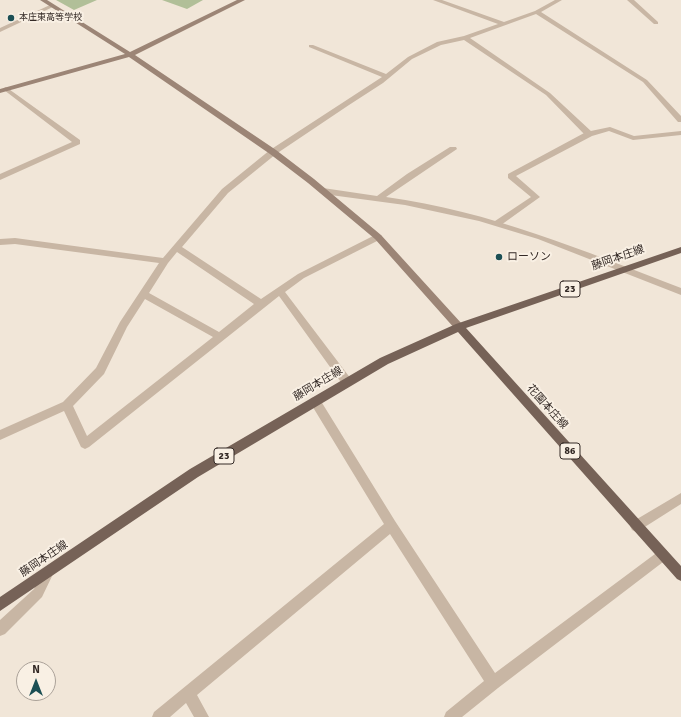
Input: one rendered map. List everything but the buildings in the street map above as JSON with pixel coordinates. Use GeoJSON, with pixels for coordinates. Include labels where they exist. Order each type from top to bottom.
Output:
{"type":"FeatureCollection","features":[{"type":"Feature","properties":{"kind":"main road","name":"藤岡本庄線"},"geometry":{"type":"LineString","coordinates":[[2,600],[48,572],[194,473],[347,382],[384,362],[459,327],[681,250]]}},
{"type":"Feature","properties":{"kind":"main road","name":"花園本庄線"},"geometry":{"type":"LineString","coordinates":[[459,327],[681,575]]}},
{"type":"Feature","properties":{"kind":"street"},"geometry":{"type":"LineString","coordinates":[[43,0],[130,54],[273,152],[323,191],[378,237],[459,327]]}},
{"type":"Feature","properties":{"kind":"street"},"geometry":{"type":"LineString","coordinates":[[3,90],[68,73],[130,54],[242,0]]}},
{"type":"Feature","properties":{"kind":"street"},"geometry":{"type":"LineString","coordinates":[[436,0],[504,24]]}},
{"type":"Feature","properties":{"kind":"street"},"geometry":{"type":"LineString","coordinates":[[0,435],[67,405],[100,371],[123,325],[164,261],[177,248],[225,191],[273,152],[387,77],[410,58],[421,52],[439,43],[465,38],[537,12],[558,0]]}},
{"type":"Feature","properties":{"kind":"street"},"geometry":{"type":"LineString","coordinates":[[630,0],[656,23]]}},
{"type":"Feature","properties":{"kind":"street"},"geometry":{"type":"LineString","coordinates":[[0,30],[52,6]]}},
{"type":"Feature","properties":{"kind":"street"},"geometry":{"type":"LineString","coordinates":[[537,12],[645,80],[681,120]]}},
{"type":"Feature","properties":{"kind":"street"},"geometry":{"type":"LineString","coordinates":[[465,38],[548,94],[590,134]]}},
{"type":"Feature","properties":{"kind":"street"},"geometry":{"type":"LineString","coordinates":[[311,46],[387,77]]}},
{"type":"Feature","properties":{"kind":"street"},"geometry":{"type":"LineString","coordinates":[[0,177],[77,142],[3,90]]}},
{"type":"Feature","properties":{"kind":"street"},"geometry":{"type":"LineString","coordinates":[[498,223],[536,197],[511,176],[590,134],[610,129],[633,138],[681,133]]}},
{"type":"Feature","properties":{"kind":"street"},"geometry":{"type":"LineString","coordinates":[[378,199],[410,176],[453,149]]}},
{"type":"Feature","properties":{"kind":"street"},"geometry":{"type":"LineString","coordinates":[[323,191],[378,199],[480,218],[498,223],[541,237],[681,292]]}},
{"type":"Feature","properties":{"kind":"street"},"geometry":{"type":"LineString","coordinates":[[67,405],[85,444],[261,304],[301,276],[378,237]]}},
{"type":"Feature","properties":{"kind":"street"},"geometry":{"type":"LineString","coordinates":[[0,242],[15,241],[164,261]]}},
{"type":"Feature","properties":{"kind":"street"},"geometry":{"type":"LineString","coordinates":[[177,248],[261,304]]}},
{"type":"Feature","properties":{"kind":"street"},"geometry":{"type":"LineString","coordinates":[[280,291],[347,382]]}},
{"type":"Feature","properties":{"kind":"street"},"geometry":{"type":"LineString","coordinates":[[144,294],[219,336]]}},
{"type":"Feature","properties":{"kind":"street"},"geometry":{"type":"LineString","coordinates":[[315,401],[391,525],[493,683]]}},
{"type":"Feature","properties":{"kind":"street"},"geometry":{"type":"LineString","coordinates":[[636,526],[681,498]]}},
{"type":"Feature","properties":{"kind":"street"},"geometry":{"type":"LineString","coordinates":[[159,717],[391,525]]}},
{"type":"Feature","properties":{"kind":"street"},"geometry":{"type":"LineString","coordinates":[[451,717],[493,683],[663,555]]}},
{"type":"Feature","properties":{"kind":"street"},"geometry":{"type":"LineString","coordinates":[[0,629],[38,593],[48,572]]}},
{"type":"Feature","properties":{"kind":"street"},"geometry":{"type":"LineString","coordinates":[[188,693],[202,717]]}},
{"type":"Feature","properties":{"kind":"green space"},"geometry":{"type":"Polygon","coordinates":[[[56,0],[97,0],[74,10],[56,0]]]}},
{"type":"Feature","properties":{"kind":"green space"},"geometry":{"type":"Polygon","coordinates":[[[162,0],[203,0],[187,9],[162,0]]]}},
{"type":"Feature","properties":{"kind":"place","name":"本庄東高等学校"},"geometry":{"type":"Point","coordinates":[11,18]}},
{"type":"Feature","properties":{"kind":"place","name":"ローソン"},"geometry":{"type":"Point","coordinates":[499,257]}}]}
